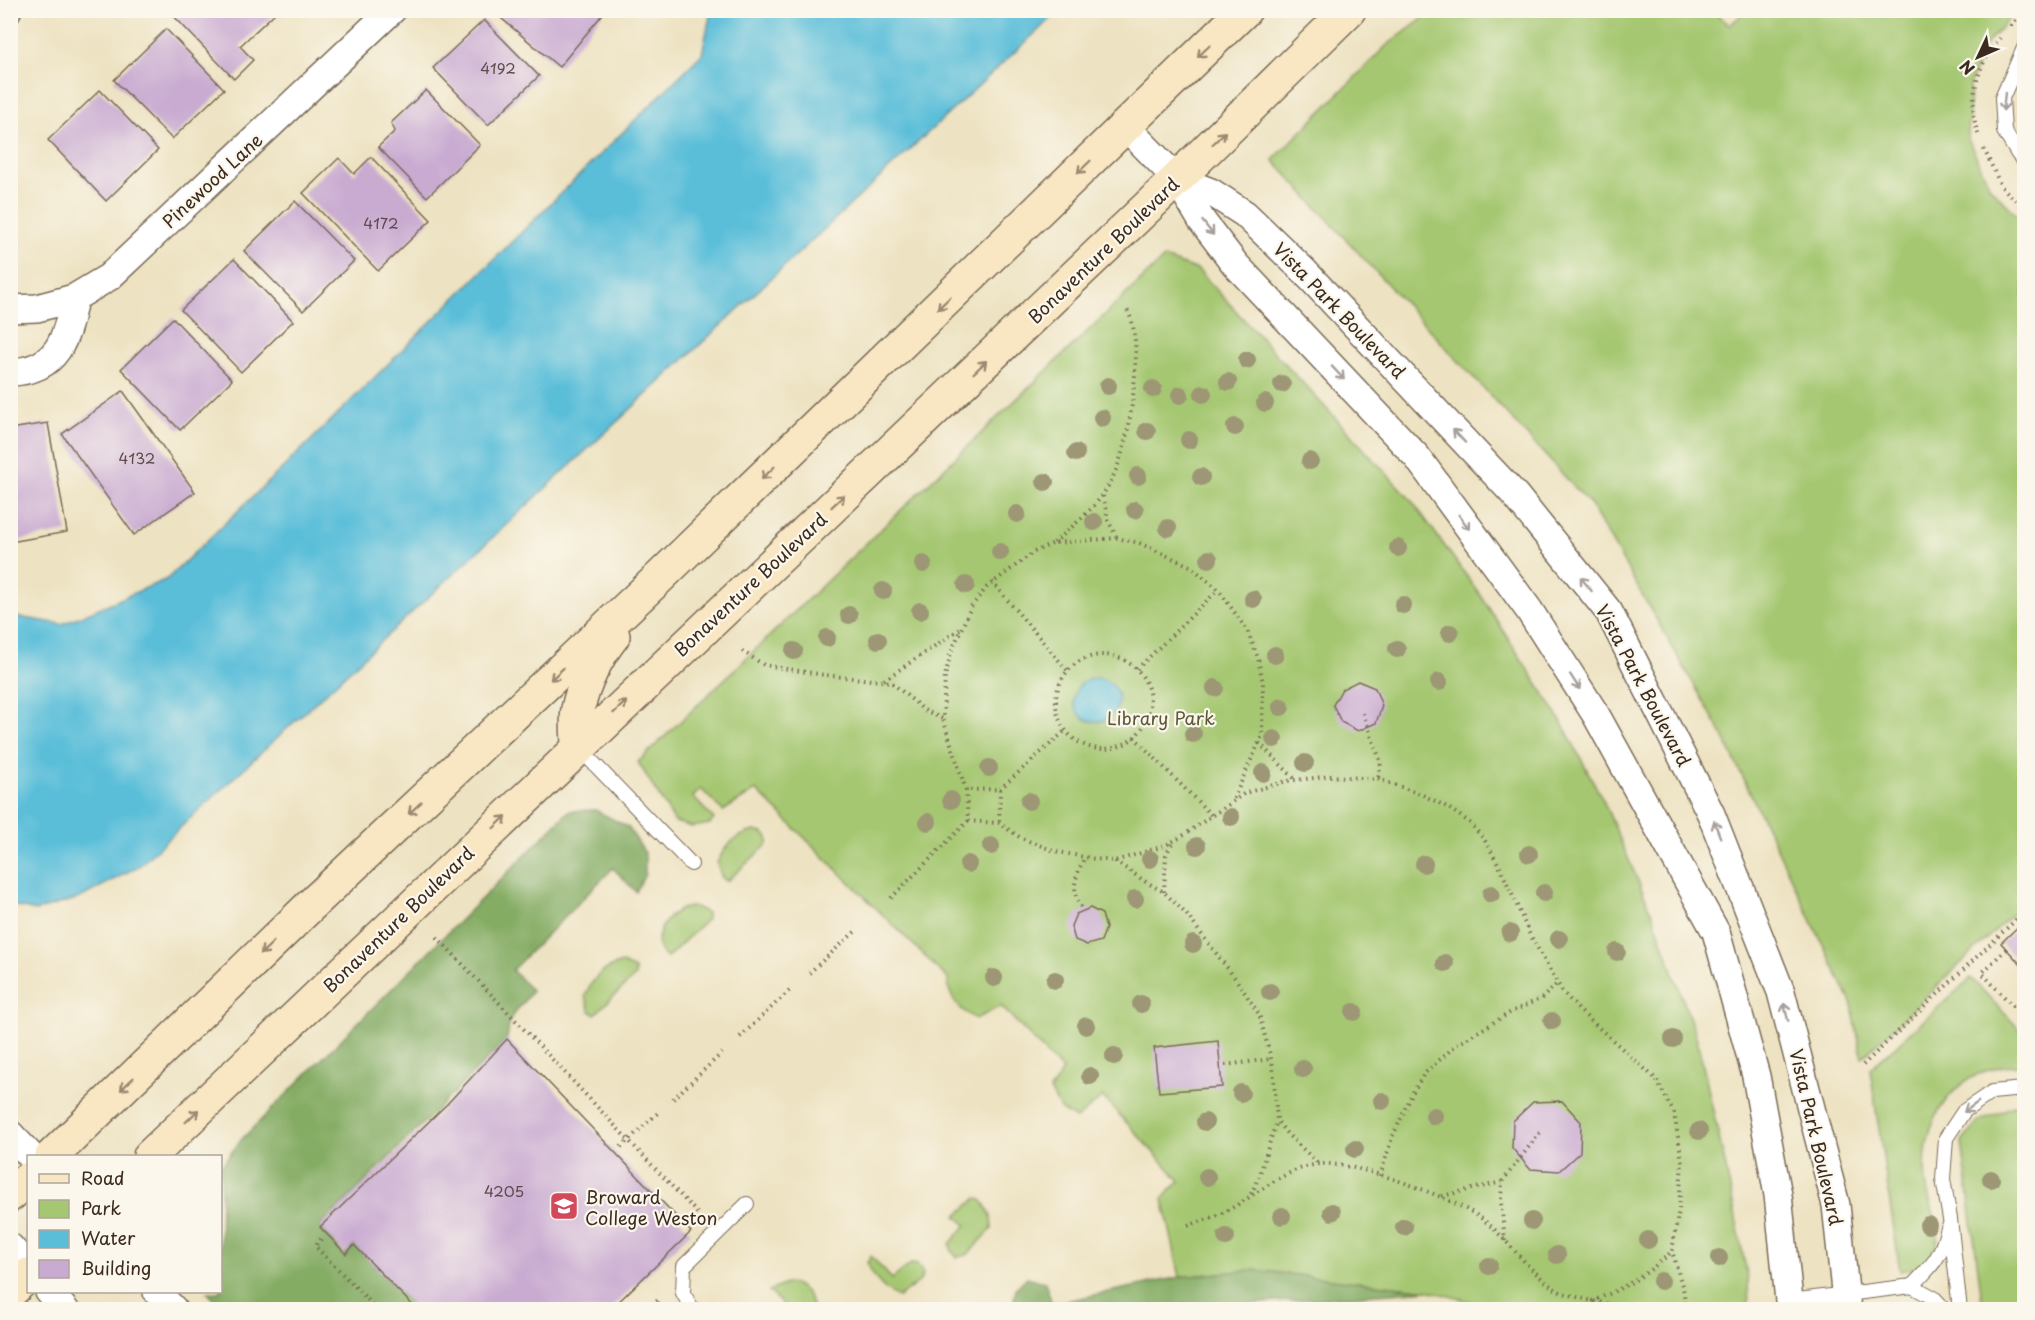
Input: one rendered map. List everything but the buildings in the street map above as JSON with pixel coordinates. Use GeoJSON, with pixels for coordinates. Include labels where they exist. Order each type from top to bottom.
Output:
{"type":"FeatureCollection","features":[{"type":"Feature","properties":{"kind":"main road"},"geometry":{"type":"LineString","coordinates":[[53,1155],[309,907],[661,576],[1245,10]]}},
{"type":"Feature","properties":{"kind":"main road","name":"Bonaventure Boulevard"},"geometry":{"type":"LineString","coordinates":[[151,1155],[1178,179],[1349,10]]}},
{"type":"Feature","properties":{"kind":"main road"},"geometry":{"type":"LineString","coordinates":[[578,747],[578,710],[589,677],[606,645],[661,576]]}},
{"type":"Feature","properties":{"kind":"main road"},"geometry":{"type":"LineString","coordinates":[[10,1195],[27,1180]]}},
{"type":"Feature","properties":{"kind":"main road"},"geometry":{"type":"LineString","coordinates":[[10,1292],[27,1276]]}},
{"type":"Feature","properties":{"kind":"street","name":"Pinewood Lane"},"geometry":{"type":"LineString","coordinates":[[10,309],[37,308],[74,298],[109,277],[392,10]]}},
{"type":"Feature","properties":{"kind":"street","name":"Vista Park Boulevard"},"geometry":{"type":"LineString","coordinates":[[1126,127],[1178,179],[1202,221],[1236,264],[1417,458],[1529,610],[1596,715],[1716,932],[1756,1076],[1778,1195],[1790,1305]]}},
{"type":"Feature","properties":{"kind":"street","name":"Vista Park Boulevard"},"geometry":{"type":"LineString","coordinates":[[1178,179],[1211,192],[1245,214],[1304,271],[1515,495],[1609,612],[1711,814],[1781,992],[1836,1205],[1846,1302]]}},
{"type":"Feature","properties":{"kind":"street"},"geometry":{"type":"LineString","coordinates":[[10,372],[27,372],[45,363],[60,347],[68,328],[74,298]]}},
{"type":"Feature","properties":{"kind":"street"},"geometry":{"type":"LineString","coordinates":[[10,1134],[30,1155]]}},
{"type":"Feature","properties":{"kind":"street"},"geometry":{"type":"LineString","coordinates":[[10,1247],[27,1266]]}},
{"type":"Feature","properties":{"kind":"street"},"geometry":{"type":"LineString","coordinates":[[50,1293],[65,1310]]}},
{"type":"Feature","properties":{"kind":"street"},"geometry":{"type":"LineString","coordinates":[[158,1293],[174,1310]]}},
{"type":"Feature","properties":{"kind":"lane"},"geometry":{"type":"LineString","coordinates":[[2025,48],[2002,98],[2004,131],[2025,161]]}},
{"type":"Feature","properties":{"kind":"lane"},"geometry":{"type":"LineString","coordinates":[[578,747],[692,864]]}},
{"type":"Feature","properties":{"kind":"lane"},"geometry":{"type":"LineString","coordinates":[[1960,1310],[1943,1179],[1946,1138],[1964,1111],[1992,1092],[2025,1089]]}},
{"type":"Feature","properties":{"kind":"lane"},"geometry":{"type":"LineString","coordinates":[[693,1310],[683,1293],[684,1266],[747,1204]]}},
{"type":"Feature","properties":{"kind":"lane"},"geometry":{"type":"LineString","coordinates":[[1790,1305],[1846,1302],[1912,1286],[1936,1261],[1942,1251],[1950,1219]]}},
{"type":"Feature","properties":{"kind":"lane"},"geometry":{"type":"LineString","coordinates":[[1912,1286],[1934,1298],[1945,1310]]}},
{"type":"Feature","properties":{"kind":"path"},"geometry":{"type":"LineString","coordinates":[[1054,543],[1102,495],[1121,456],[1132,405],[1136,342],[1130,313],[1125,308]]}},
{"type":"Feature","properties":{"kind":"path"},"geometry":{"type":"LineString","coordinates":[[1102,495],[1108,520],[1117,538]]}},
{"type":"Feature","properties":{"kind":"path"},"geometry":{"type":"LineString","coordinates":[[891,898],[968,821],[966,790],[942,719],[945,676],[960,628],[971,607],[992,582],[1034,552],[1054,543],[1117,538],[1139,543],[1190,566],[1218,589],[1247,630],[1258,658],[1263,683],[1262,736],[1233,800]]}},
{"type":"Feature","properties":{"kind":"path"},"geometry":{"type":"LineString","coordinates":[[992,582],[1067,670]]}},
{"type":"Feature","properties":{"kind":"path"},"geometry":{"type":"LineString","coordinates":[[1137,669],[1218,589]]}},
{"type":"Feature","properties":{"kind":"path"},"geometry":{"type":"LineString","coordinates":[[883,681],[960,628]]}},
{"type":"Feature","properties":{"kind":"path"},"geometry":{"type":"LineString","coordinates":[[742,651],[764,665],[824,675],[891,682],[906,692],[924,710],[942,719]]}},
{"type":"Feature","properties":{"kind":"path"},"geometry":{"type":"LineString","coordinates":[[1095,655],[1110,655],[1125,660],[1137,669],[1146,682],[1150,696],[1149,711],[1144,726],[1134,737],[1122,746],[1107,749],[1092,748],[1077,741],[1065,730],[1057,716],[1055,699],[1058,683],[1067,670],[1080,660],[1095,655]]}},
{"type":"Feature","properties":{"kind":"path"},"geometry":{"type":"LineString","coordinates":[[1363,714],[1381,763],[1378,779]]}},
{"type":"Feature","properties":{"kind":"path"},"geometry":{"type":"LineString","coordinates":[[966,790],[1000,789],[1065,730]]}},
{"type":"Feature","properties":{"kind":"path"},"geometry":{"type":"LineString","coordinates":[[1134,737],[1211,815]]}},
{"type":"Feature","properties":{"kind":"path"},"geometry":{"type":"LineString","coordinates":[[1259,743],[1296,779]]}},
{"type":"Feature","properties":{"kind":"path"},"geometry":{"type":"LineString","coordinates":[[968,821],[999,823],[1021,838],[1054,851],[1115,861],[1164,846],[1245,793],[1296,779],[1331,776],[1378,779],[1423,795],[1469,822],[1484,839],[1499,865],[1530,935],[1557,984],[1579,1010],[1656,1079],[1674,1113],[1682,1160],[1679,1209],[1672,1251],[1684,1292],[1683,1310],[1591,1302],[1558,1291],[1484,1220],[1451,1200],[1341,1165],[1318,1164],[1272,1181],[1226,1212],[1188,1226]]}},
{"type":"Feature","properties":{"kind":"path"},"geometry":{"type":"LineString","coordinates":[[999,823],[1000,789]]}},
{"type":"Feature","properties":{"kind":"path"},"geometry":{"type":"LineString","coordinates":[[1164,892],[1166,855],[1173,841]]}},
{"type":"Feature","properties":{"kind":"path"},"geometry":{"type":"LineString","coordinates":[[1081,907],[1074,885],[1085,857]]}},
{"type":"Feature","properties":{"kind":"path"},"geometry":{"type":"LineString","coordinates":[[1115,861],[1164,892],[1186,914],[1258,1014],[1272,1059],[1277,1121],[1264,1164],[1250,1196]]}},
{"type":"Feature","properties":{"kind":"path"},"geometry":{"type":"LineString","coordinates":[[1863,1065],[2025,912]]}},
{"type":"Feature","properties":{"kind":"path"},"geometry":{"type":"LineString","coordinates":[[810,973],[858,929]]}},
{"type":"Feature","properties":{"kind":"path"},"geometry":{"type":"LineString","coordinates":[[437,937],[701,1217]]}},
{"type":"Feature","properties":{"kind":"path"},"geometry":{"type":"LineString","coordinates":[[2006,949],[1982,973],[2025,1018]]}},
{"type":"Feature","properties":{"kind":"path"},"geometry":{"type":"LineString","coordinates":[[1380,1176],[1392,1138],[1424,1074],[1456,1045],[1511,1012],[1542,998],[1557,984]]}},
{"type":"Feature","properties":{"kind":"path"},"geometry":{"type":"LineString","coordinates":[[740,1036],[790,990]]}},
{"type":"Feature","properties":{"kind":"path"},"geometry":{"type":"LineString","coordinates":[[673,1100],[722,1053]]}},
{"type":"Feature","properties":{"kind":"path"},"geometry":{"type":"LineString","coordinates":[[1225,1065],[1272,1059]]}},
{"type":"Feature","properties":{"kind":"path"},"geometry":{"type":"LineString","coordinates":[[621,1147],[660,1111]]}},
{"type":"Feature","properties":{"kind":"path"},"geometry":{"type":"LineString","coordinates":[[1277,1121],[1318,1164]]}},
{"type":"Feature","properties":{"kind":"path"},"geometry":{"type":"LineString","coordinates":[[1506,1242],[1501,1201],[1502,1182],[1541,1131]]}},
{"type":"Feature","properties":{"kind":"path"},"geometry":{"type":"LineString","coordinates":[[1441,1196],[1502,1182]]}},
{"type":"Feature","properties":{"kind":"path"},"geometry":{"type":"LineString","coordinates":[[321,1239],[315,1246],[378,1310]]}},
{"type":"Feature","properties":{"kind":"path"},"geometry":{"type":"LineString","coordinates":[[1591,1302],[1618,1291],[1662,1261],[1672,1251]]}},
{"type":"Feature","properties":{"kind":"path"},"geometry":{"type":"LineString","coordinates":[[1733,1310],[1763,1305]]}},
{"type":"Feature","properties":{"kind":"green space"},"geometry":{"type":"Polygon","coordinates":[[[1711,10],[1730,25],[1746,11],[2016,11],[1983,48],[1970,85],[1968,139],[1990,187],[2024,222],[2024,903],[1862,1058],[1852,1005],[1721,732],[1590,504],[1273,160],[1386,46],[1433,11],[1711,10]]]}},
{"type":"Feature","properties":{"kind":"green space","name":"Library Park"},"geometry":{"type":"Polygon","coordinates":[[[1164,258],[1198,270],[1412,501],[1481,596],[1561,721],[1603,800],[1654,918],[1697,1039],[1748,1280],[1749,1309],[1499,1309],[1427,1290],[1252,1270],[1180,1277],[1163,1198],[1180,1181],[1103,1097],[1076,1119],[1060,1109],[1050,1090],[1063,1071],[1001,1006],[976,1019],[960,1008],[950,992],[948,979],[756,790],[723,811],[701,789],[693,797],[714,819],[710,824],[692,827],[675,822],[638,762],[1164,258]]]}},
{"type":"Feature","properties":{"kind":"green space"},"geometry":{"type":"Polygon","coordinates":[[[595,810],[628,827],[645,853],[645,874],[636,892],[613,868],[512,970],[532,991],[510,1019],[507,1039],[320,1227],[344,1255],[354,1245],[417,1309],[223,1309],[208,1293],[222,1293],[222,1165],[241,1140],[569,811],[595,810]]]}},
{"type":"Feature","properties":{"kind":"green space"},"geometry":{"type":"Polygon","coordinates":[[[754,831],[768,837],[768,844],[727,881],[722,878],[717,863],[723,851],[731,842],[754,831]]]}},
{"type":"Feature","properties":{"kind":"green space"},"geometry":{"type":"Polygon","coordinates":[[[693,906],[707,913],[707,919],[667,958],[661,952],[658,939],[663,925],[679,910],[693,906]]]}},
{"type":"Feature","properties":{"kind":"green space"},"geometry":{"type":"Polygon","coordinates":[[[622,963],[635,970],[635,976],[595,1014],[590,1011],[585,996],[588,989],[599,975],[622,963]]]}},
{"type":"Feature","properties":{"kind":"green space"},"geometry":{"type":"Polygon","coordinates":[[[1971,978],[2024,1034],[2024,1065],[1999,1067],[1978,1074],[1960,1086],[1945,1102],[1934,1120],[1925,1165],[1927,1189],[1937,1225],[1936,1247],[1930,1257],[1921,1264],[1900,1271],[1870,1069],[1971,978]]]}},
{"type":"Feature","properties":{"kind":"green space"},"geometry":{"type":"Polygon","coordinates":[[[2018,1104],[2024,1107],[2024,1309],[1983,1309],[1962,1142],[1979,1121],[2018,1104]]]}},
{"type":"Feature","properties":{"kind":"green space"},"geometry":{"type":"Polygon","coordinates":[[[977,1198],[981,1199],[991,1216],[992,1229],[967,1255],[957,1257],[952,1252],[950,1244],[966,1225],[956,1216],[977,1198]]]}},
{"type":"Feature","properties":{"kind":"green space"},"geometry":{"type":"Polygon","coordinates":[[[871,1256],[892,1279],[911,1264],[919,1266],[923,1275],[920,1281],[899,1297],[884,1288],[876,1279],[867,1263],[871,1256]]]}},
{"type":"Feature","properties":{"kind":"green space"},"geometry":{"type":"Polygon","coordinates":[[[1252,1270],[1427,1290],[1191,1309],[1012,1309],[1016,1288],[1027,1277],[1045,1282],[1052,1304],[1180,1277],[1252,1270]]]}},
{"type":"Feature","properties":{"kind":"green space"},"geometry":{"type":"Polygon","coordinates":[[[788,1283],[798,1286],[805,1292],[813,1309],[787,1309],[769,1291],[788,1283]]]}},
{"type":"Feature","properties":{"kind":"green space"},"geometry":{"type":"Polygon","coordinates":[[[1916,1302],[1928,1309],[1888,1309],[1916,1302]]]}},
{"type":"Feature","properties":{"kind":"water"},"geometry":{"type":"Polygon","coordinates":[[[711,11],[1059,11],[139,866],[80,898],[35,911],[11,905],[11,616],[62,624],[167,579],[293,458],[702,54],[711,11]]]}},
{"type":"Feature","properties":{"kind":"water"},"geometry":{"type":"Polygon","coordinates":[[[1096,678],[1111,685],[1118,700],[1111,715],[1096,722],[1081,715],[1074,700],[1081,685],[1096,678]]]}},
{"type":"Feature","properties":{"kind":"place","name":"Broward College Weston"},"geometry":{"type":"Point","coordinates":[564,1206]}}]}
